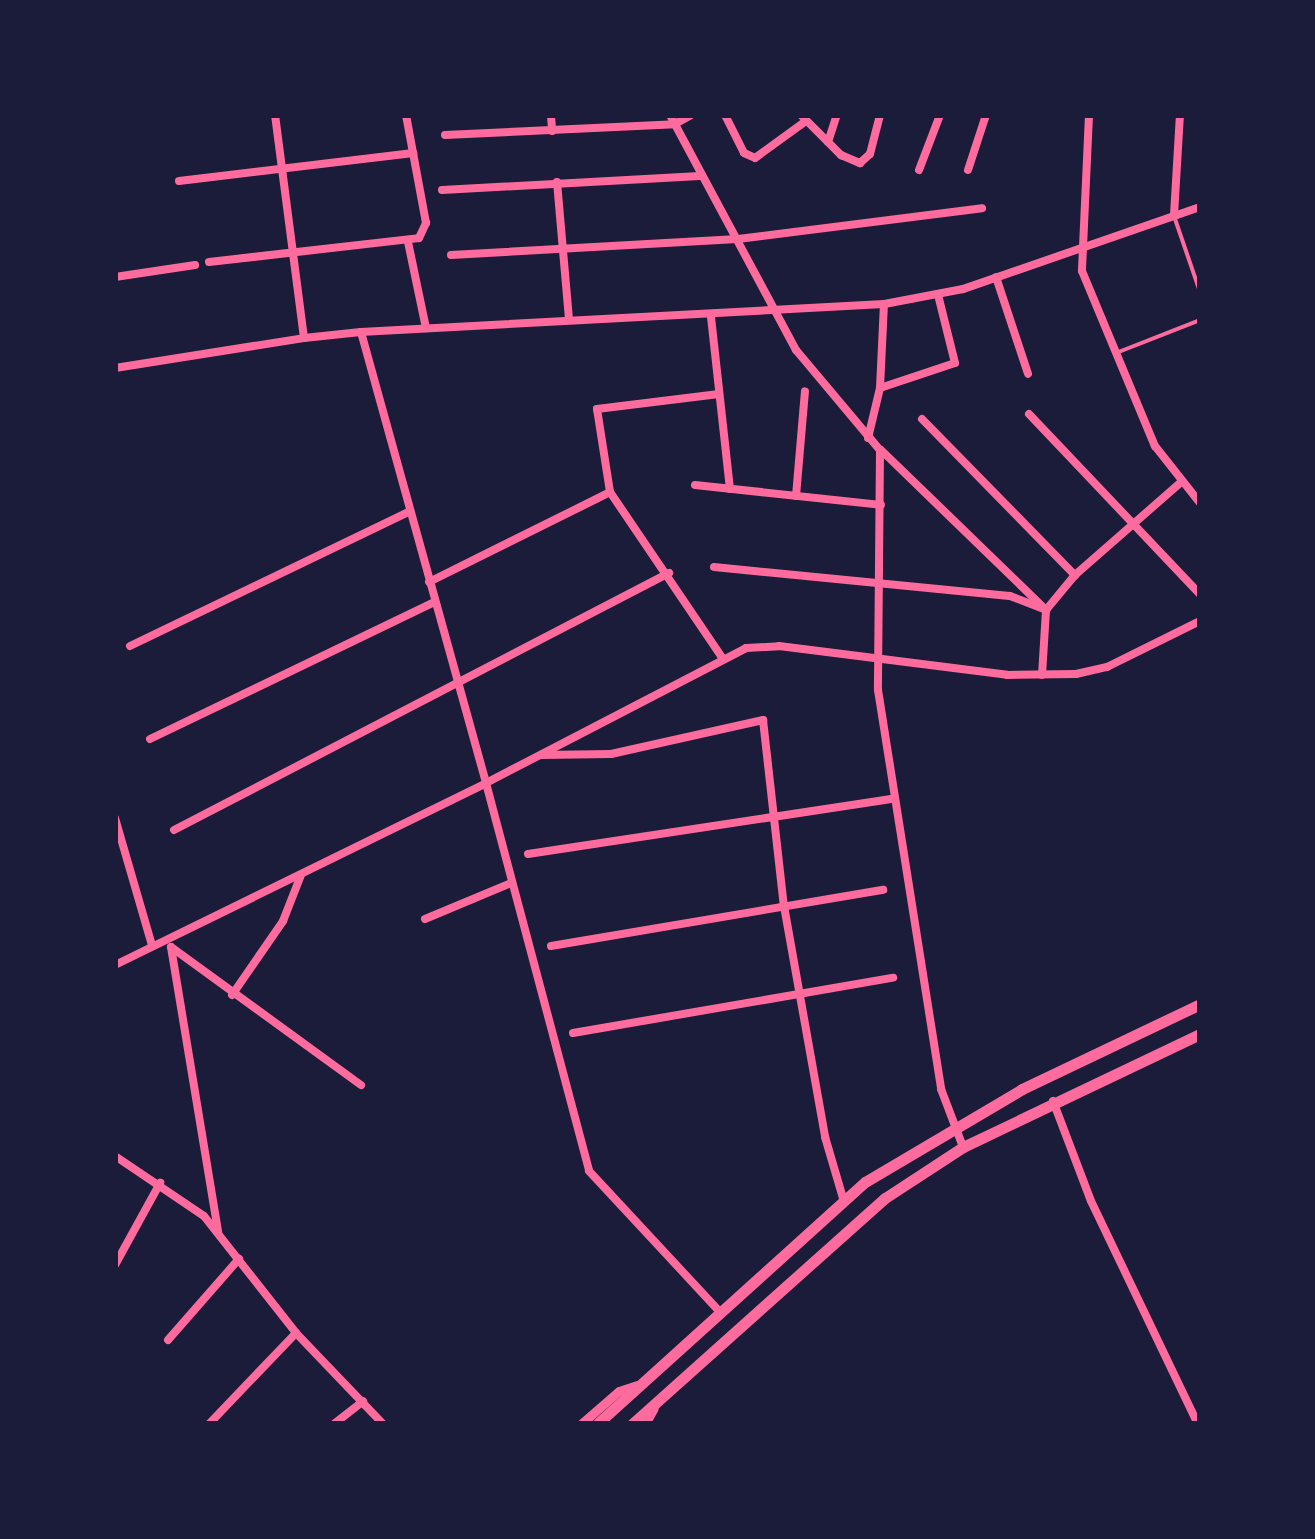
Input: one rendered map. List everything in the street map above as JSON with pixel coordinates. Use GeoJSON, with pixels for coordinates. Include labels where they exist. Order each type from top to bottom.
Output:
{"type":"FeatureCollection","features":[{"type":"Feature","properties":{"kind":"main road"},"geometry":{"type":"LineString","coordinates":[[597,1424],[843,1198],[953,1127],[1200,1004]]}},
{"type":"Feature","properties":{"kind":"main road"},"geometry":{"type":"LineString","coordinates":[[632,1424],[855,1222],[963,1147],[1200,1034]]}},
{"type":"Feature","properties":{"kind":"street"},"geometry":{"type":"LineString","coordinates":[[275,115],[304,338]]}},
{"type":"Feature","properties":{"kind":"street"},"geometry":{"type":"LineString","coordinates":[[209,262],[419,238],[426,223],[406,115]]}},
{"type":"Feature","properties":{"kind":"street"},"geometry":{"type":"LineString","coordinates":[[551,115],[552,131]]}},
{"type":"Feature","properties":{"kind":"street"},"geometry":{"type":"LineString","coordinates":[[593,115],[594,128]]}},
{"type":"Feature","properties":{"kind":"street"},"geometry":{"type":"LineString","coordinates":[[445,135],[594,128],[691,115]]}},
{"type":"Feature","properties":{"kind":"street"},"geometry":{"type":"LineString","coordinates":[[724,115],[744,153],[755,158],[804,118],[828,142],[860,163],[870,154],[880,115]]}},
{"type":"Feature","properties":{"kind":"street"},"geometry":{"type":"LineString","coordinates":[[828,142],[837,115]]}},
{"type":"Feature","properties":{"kind":"street"},"geometry":{"type":"LineString","coordinates":[[919,170],[940,115]]}},
{"type":"Feature","properties":{"kind":"street"},"geometry":{"type":"LineString","coordinates":[[968,170],[986,115]]}},
{"type":"Feature","properties":{"kind":"street"},"geometry":{"type":"LineString","coordinates":[[1088,115],[1078,248],[1113,354],[1155,446],[1180,484],[1200,503]]}},
{"type":"Feature","properties":{"kind":"street"},"geometry":{"type":"LineString","coordinates":[[1174,215],[1180,115]]}},
{"type":"Feature","properties":{"kind":"street"},"geometry":{"type":"LineString","coordinates":[[672,120],[808,367],[868,438],[1046,610]]}},
{"type":"Feature","properties":{"kind":"street"},"geometry":{"type":"LineString","coordinates":[[179,181],[282,172],[413,153]]}},
{"type":"Feature","properties":{"kind":"street"},"geometry":{"type":"LineString","coordinates":[[442,190],[700,176]]}},
{"type":"Feature","properties":{"kind":"street"},"geometry":{"type":"LineString","coordinates":[[557,182],[569,318]]}},
{"type":"Feature","properties":{"kind":"street"},"geometry":{"type":"LineString","coordinates":[[115,368],[361,332],[569,318],[710,317],[884,304],[938,295],[1200,207]]}},
{"type":"Feature","properties":{"kind":"street"},"geometry":{"type":"LineString","coordinates":[[451,254],[738,239],[982,208]]}},
{"type":"Feature","properties":{"kind":"street"},"geometry":{"type":"LineString","coordinates":[[408,242],[426,328]]}},
{"type":"Feature","properties":{"kind":"street"},"geometry":{"type":"LineString","coordinates":[[115,277],[195,265]]}},
{"type":"Feature","properties":{"kind":"street"},"geometry":{"type":"LineString","coordinates":[[996,277],[1028,374]]}},
{"type":"Feature","properties":{"kind":"street"},"geometry":{"type":"LineString","coordinates":[[880,388],[955,363],[938,295]]}},
{"type":"Feature","properties":{"kind":"street"},"geometry":{"type":"LineString","coordinates":[[868,438],[880,388],[884,304]]}},
{"type":"Feature","properties":{"kind":"street"},"geometry":{"type":"LineString","coordinates":[[710,317],[730,489]]}},
{"type":"Feature","properties":{"kind":"street"},"geometry":{"type":"LineString","coordinates":[[361,332],[589,1171],[718,1310]]}},
{"type":"Feature","properties":{"kind":"street"},"geometry":{"type":"LineString","coordinates":[[796,496],[806,392]]}},
{"type":"Feature","properties":{"kind":"street"},"geometry":{"type":"LineString","coordinates":[[719,394],[597,409],[610,492],[669,573],[722,660]]}},
{"type":"Feature","properties":{"kind":"street"},"geometry":{"type":"LineString","coordinates":[[1029,414],[1200,594]]}},
{"type":"Feature","properties":{"kind":"street"},"geometry":{"type":"LineString","coordinates":[[922,419],[1075,575]]}},
{"type":"Feature","properties":{"kind":"street"},"geometry":{"type":"LineString","coordinates":[[880,450],[875,662],[894,800],[953,1127],[963,1147]]}},
{"type":"Feature","properties":{"kind":"street"},"geometry":{"type":"LineString","coordinates":[[1042,676],[1046,610],[1075,575],[1180,484]]}},
{"type":"Feature","properties":{"kind":"street"},"geometry":{"type":"LineString","coordinates":[[695,485],[881,505]]}},
{"type":"Feature","properties":{"kind":"street"},"geometry":{"type":"LineString","coordinates":[[430,582],[610,492]]}},
{"type":"Feature","properties":{"kind":"street"},"geometry":{"type":"LineString","coordinates":[[130,646],[410,511]]}},
{"type":"Feature","properties":{"kind":"street"},"geometry":{"type":"LineString","coordinates":[[714,566],[1010,596],[1046,610]]}},
{"type":"Feature","properties":{"kind":"street"},"geometry":{"type":"LineString","coordinates":[[174,830],[669,573]]}},
{"type":"Feature","properties":{"kind":"street"},"geometry":{"type":"LineString","coordinates":[[150,739],[435,602]]}},
{"type":"Feature","properties":{"kind":"street"},"geometry":{"type":"LineString","coordinates":[[115,965],[152,945],[168,943],[722,660],[760,645],[875,662],[1042,676],[1107,667],[1200,621]]}},
{"type":"Feature","properties":{"kind":"street"},"geometry":{"type":"LineString","coordinates":[[541,754],[610,754],[763,720],[784,906],[828,1155],[843,1198]]}},
{"type":"Feature","properties":{"kind":"street"},"geometry":{"type":"LineString","coordinates":[[528,854],[894,800]]}},
{"type":"Feature","properties":{"kind":"street"},"geometry":{"type":"LineString","coordinates":[[115,818],[152,945]]}},
{"type":"Feature","properties":{"kind":"street"},"geometry":{"type":"LineString","coordinates":[[115,855],[126,851]]}},
{"type":"Feature","properties":{"kind":"street"},"geometry":{"type":"LineString","coordinates":[[232,995],[284,921],[301,875]]}},
{"type":"Feature","properties":{"kind":"street"},"geometry":{"type":"LineString","coordinates":[[425,919],[511,883]]}},
{"type":"Feature","properties":{"kind":"street"},"geometry":{"type":"LineString","coordinates":[[552,946],[884,890]]}},
{"type":"Feature","properties":{"kind":"street"},"geometry":{"type":"LineString","coordinates":[[168,943],[232,995],[362,1084]]}},
{"type":"Feature","properties":{"kind":"street"},"geometry":{"type":"LineString","coordinates":[[168,943],[218,1232]]}},
{"type":"Feature","properties":{"kind":"street"},"geometry":{"type":"LineString","coordinates":[[574,1033],[893,978]]}},
{"type":"Feature","properties":{"kind":"street"},"geometry":{"type":"LineString","coordinates":[[1054,1102],[1091,1201],[1198,1424]]}},
{"type":"Feature","properties":{"kind":"street"},"geometry":{"type":"LineString","coordinates":[[115,1156],[160,1184],[218,1232],[296,1333],[383,1424]]}},
{"type":"Feature","properties":{"kind":"street"},"geometry":{"type":"LineString","coordinates":[[115,1265],[160,1184]]}},
{"type":"Feature","properties":{"kind":"street"},"geometry":{"type":"LineString","coordinates":[[168,1340],[239,1259]]}},
{"type":"Feature","properties":{"kind":"street"},"geometry":{"type":"LineString","coordinates":[[209,1424],[296,1333]]}},
{"type":"Feature","properties":{"kind":"street"},"geometry":{"type":"LineString","coordinates":[[581,1424],[618,1391],[637,1385]]}},
{"type":"Feature","properties":{"kind":"street"},"geometry":{"type":"LineString","coordinates":[[645,1424],[658,1401]]}},
{"type":"Feature","properties":{"kind":"street"},"geometry":{"type":"LineString","coordinates":[[334,1424],[363,1402]]}},
{"type":"Feature","properties":{"kind":"lane"},"geometry":{"type":"LineString","coordinates":[[1174,215],[1200,292]]}},
{"type":"Feature","properties":{"kind":"lane"},"geometry":{"type":"LineString","coordinates":[[1113,354],[1200,320]]}}]}
